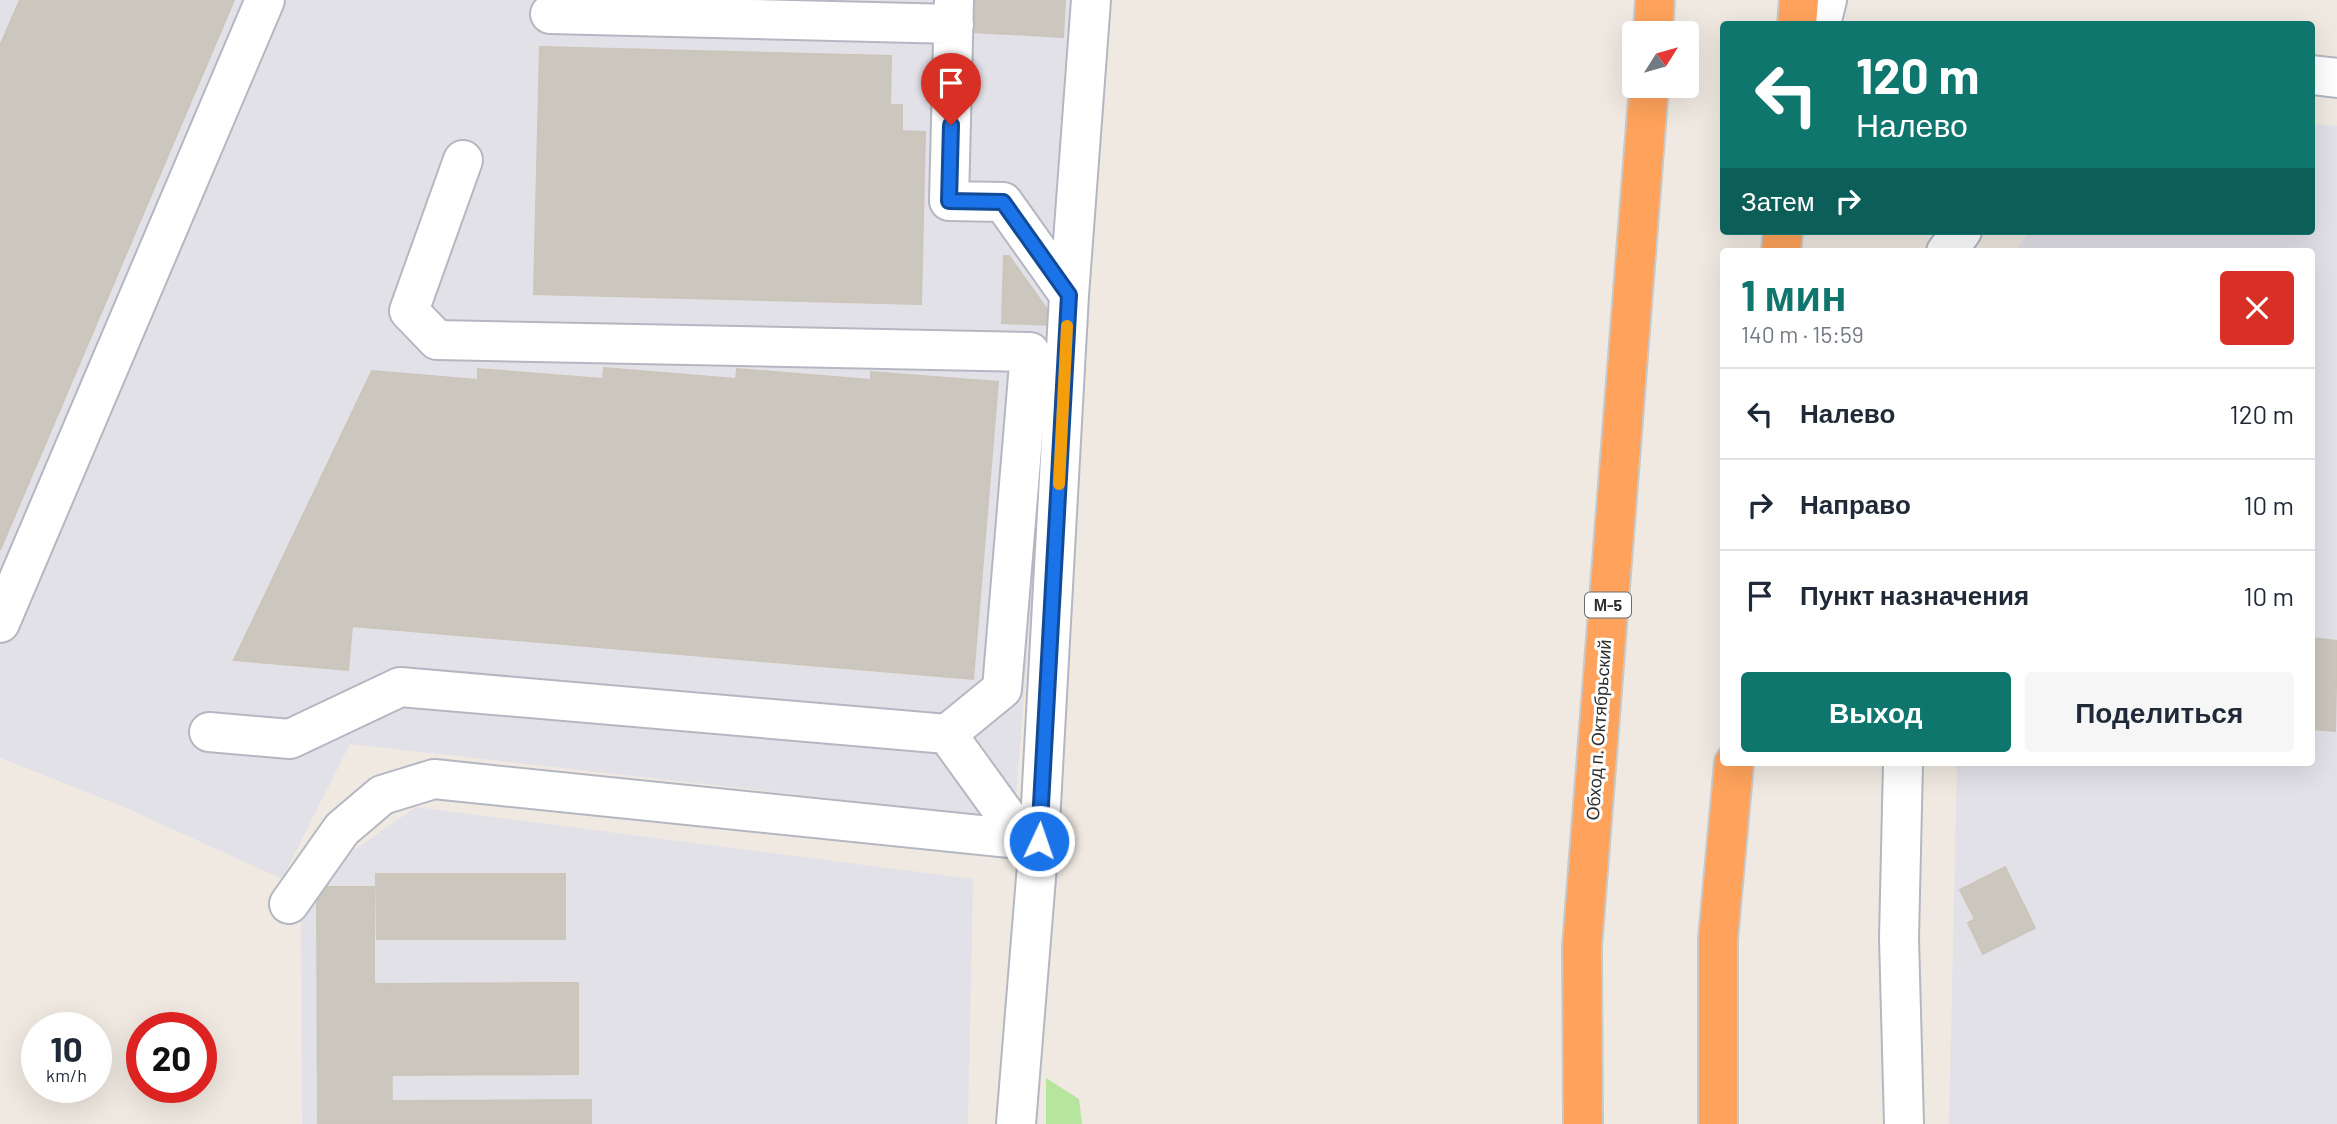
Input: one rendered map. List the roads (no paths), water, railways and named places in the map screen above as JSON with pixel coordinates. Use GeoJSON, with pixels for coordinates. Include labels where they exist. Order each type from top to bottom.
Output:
{"type":"FeatureCollection","features":[{"type":"Feature","properties":{"kind":"highway"},"geometry":{"type":"LineString","coordinates":[[1654,21],[1655,0]]}},
{"type":"Feature","properties":{"kind":"highway"},"geometry":{"type":"LineString","coordinates":[[1797,21],[1799,0]]}},
{"type":"Feature","properties":{"kind":"highway","name":"Обход п. Октябрьский"},"geometry":{"type":"LineString","coordinates":[[1583,1124],[1582,947],[1648,98]]}},
{"type":"Feature","properties":{"kind":"highway"},"geometry":{"type":"LineString","coordinates":[[1718,1124],[1718,939],[1734,766]]}},
{"type":"Feature","properties":{"kind":"street"},"geometry":{"type":"LineString","coordinates":[[0,623],[265,0]]}},
{"type":"Feature","properties":{"kind":"street"},"geometry":{"type":"LineString","coordinates":[[1016,1124],[1031,840],[1091,0]]}},
{"type":"Feature","properties":{"kind":"street"},"geometry":{"type":"LineString","coordinates":[[1822,21],[1827,0]]}},
{"type":"Feature","properties":{"kind":"street"},"geometry":{"type":"LineString","coordinates":[[550,14],[954,12],[949,201],[1003,202],[1069,295]]}},
{"type":"Feature","properties":{"kind":"street"},"geometry":{"type":"LineString","coordinates":[[2315,75],[2337,78]]}},
{"type":"Feature","properties":{"kind":"street"},"geometry":{"type":"LineString","coordinates":[[209,732],[290,739],[400,687],[947,734],[1002,689],[1030,352],[437,340],[409,311],[463,160]]}},
{"type":"Feature","properties":{"kind":"street"},"geometry":{"type":"LineString","coordinates":[[947,734],[1031,840]]}},
{"type":"Feature","properties":{"kind":"street"},"geometry":{"type":"LineString","coordinates":[[1903,766],[1899,938],[1905,1124]]}},
{"type":"Feature","properties":{"kind":"street"},"geometry":{"type":"LineString","coordinates":[[289,904],[342,829],[382,795],[434,779],[1031,840]]}}]}
